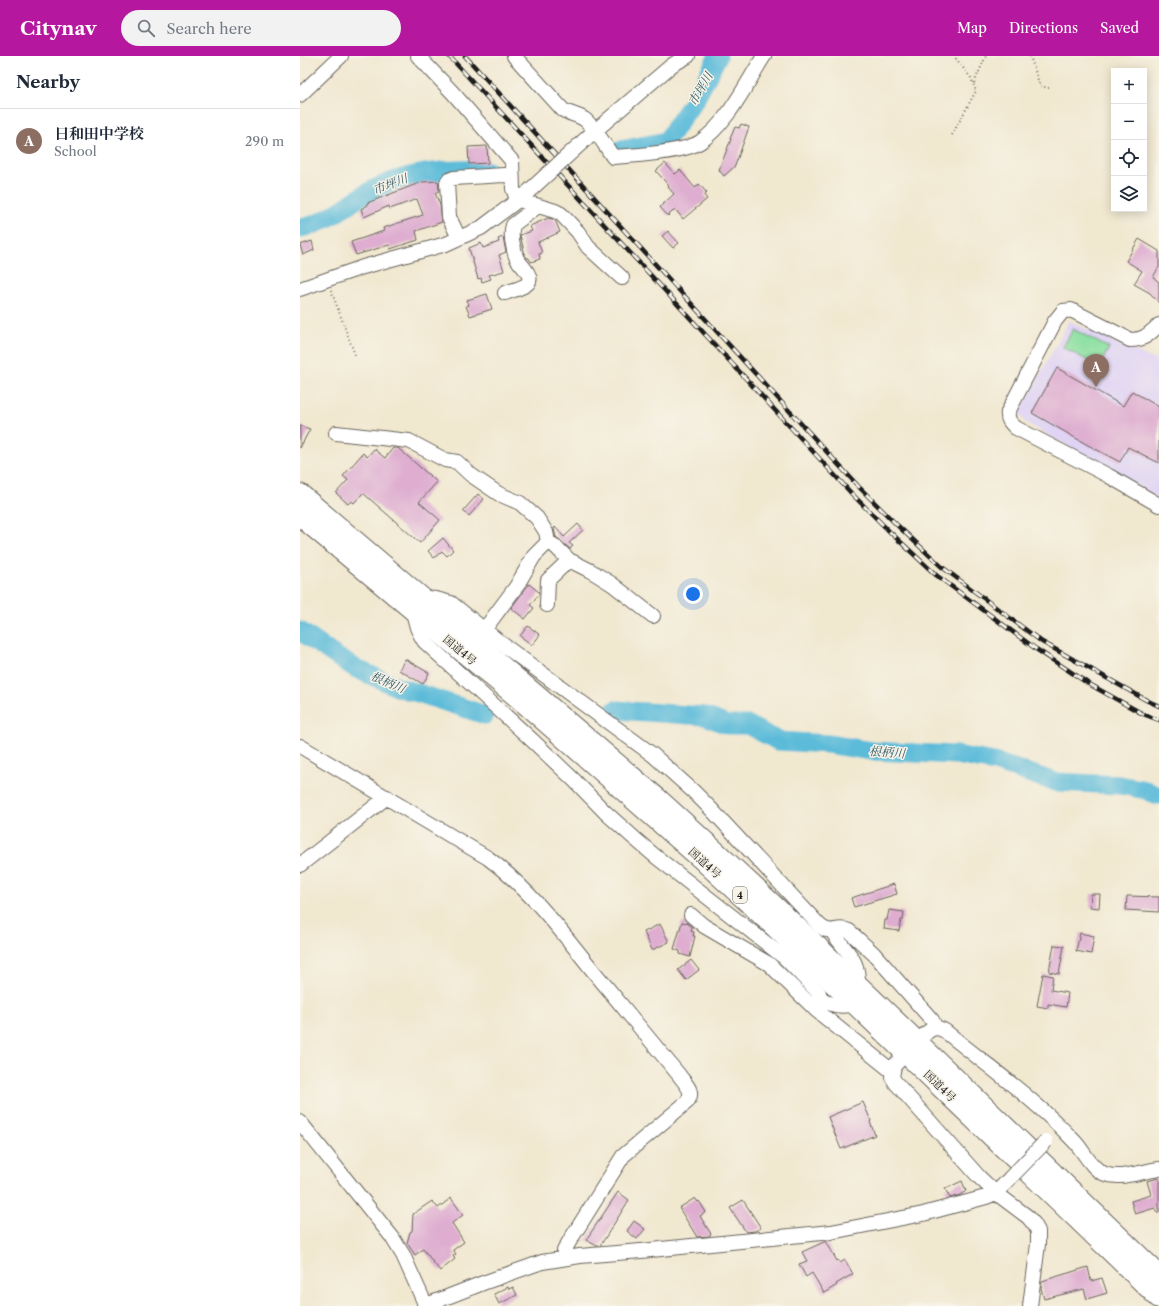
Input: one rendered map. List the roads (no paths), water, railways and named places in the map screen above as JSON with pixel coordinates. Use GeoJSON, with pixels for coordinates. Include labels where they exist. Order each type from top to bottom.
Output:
{"type":"FeatureCollection","features":[{"type":"Feature","properties":{"kind":"highway","name":"国道4号"},"geometry":{"type":"LineString","coordinates":[[300,494],[524,703],[644,808],[779,931],[856,1004],[912,1048],[1159,1275]]}},
{"type":"Feature","properties":{"kind":"highway","name":"国道4号"},"geometry":{"type":"LineString","coordinates":[[300,516],[419,605],[656,797],[858,984],[912,1048],[1159,1298]]}},
{"type":"Feature","properties":{"kind":"street"},"geometry":{"type":"LineString","coordinates":[[300,96],[341,56]]}},
{"type":"Feature","properties":{"kind":"street"},"geometry":{"type":"LineString","coordinates":[[418,56],[453,93],[512,161],[513,189],[515,194],[523,196],[538,206],[561,214],[578,232],[588,247],[622,278]]}},
{"type":"Feature","properties":{"kind":"street"},"geometry":{"type":"LineString","coordinates":[[300,289],[363,267],[446,244],[481,228],[523,196],[672,65],[688,56]]}},
{"type":"Feature","properties":{"kind":"street"},"geometry":{"type":"LineString","coordinates":[[517,57],[563,110],[569,114],[582,118],[590,124],[592,134],[613,157],[633,156],[686,148],[700,142],[723,120],[764,56]]}},
{"type":"Feature","properties":{"kind":"street"},"geometry":{"type":"LineString","coordinates":[[459,238],[449,217],[447,183],[454,178],[504,175],[512,176]]}},
{"type":"Feature","properties":{"kind":"street"},"geometry":{"type":"LineString","coordinates":[[506,293],[523,286],[530,280],[529,275],[518,260],[513,247],[512,228],[513,225],[538,206]]}},
{"type":"Feature","properties":{"kind":"street"},"geometry":{"type":"LineString","coordinates":[[1159,325],[1148,335],[1139,340],[1130,340],[1071,310],[1062,311],[1055,321],[1007,416],[1010,423],[1016,428],[1109,476],[1159,505]]}},
{"type":"Feature","properties":{"kind":"street"},"geometry":{"type":"LineString","coordinates":[[336,433],[409,441],[445,460],[458,462],[471,475],[499,494],[520,503],[537,518],[546,532],[548,542],[555,546],[569,560],[591,570],[612,584],[653,616]]}},
{"type":"Feature","properties":{"kind":"street"},"geometry":{"type":"LineString","coordinates":[[484,630],[516,587],[534,556],[548,542]]}},
{"type":"Feature","properties":{"kind":"street"},"geometry":{"type":"LineString","coordinates":[[548,605],[548,580],[569,560]]}},
{"type":"Feature","properties":{"kind":"street"},"geometry":{"type":"LineString","coordinates":[[817,1003],[820,993],[785,958],[661,861],[634,838],[605,812],[533,741],[424,641],[417,630],[414,620],[419,605],[436,599],[451,603],[484,630],[659,760],[711,809],[824,930],[832,931],[844,928],[874,954],[932,1020],[936,1028]]}},
{"type":"Feature","properties":{"kind":"street"},"geometry":{"type":"LineString","coordinates":[[300,746],[488,858],[518,883],[559,928],[679,1075],[690,1092],[690,1097],[687,1102],[632,1148],[618,1163],[569,1242],[564,1251],[563,1258]]}},
{"type":"Feature","properties":{"kind":"street"},"geometry":{"type":"LineString","coordinates":[[300,865],[387,797]]}},
{"type":"Feature","properties":{"kind":"street"},"geometry":{"type":"LineString","coordinates":[[691,915],[704,926],[769,964],[817,1003],[893,1072]]}},
{"type":"Feature","properties":{"kind":"street"},"geometry":{"type":"LineString","coordinates":[[832,931],[854,960],[858,973],[858,984]]}},
{"type":"Feature","properties":{"kind":"street"},"geometry":{"type":"LineString","coordinates":[[817,1003],[826,1002],[833,1005],[844,1006],[856,1004]]}},
{"type":"Feature","properties":{"kind":"street"},"geometry":{"type":"LineString","coordinates":[[1030,1306],[1038,1244],[1038,1231],[1028,1217],[996,1193],[979,1177],[895,1082],[892,1077],[894,1066],[930,1030],[940,1028],[1033,1102],[1076,1143],[1104,1174],[1112,1176],[1128,1175],[1159,1169]]}},
{"type":"Feature","properties":{"kind":"street"},"geometry":{"type":"LineString","coordinates":[[300,1122],[392,1237],[404,1255],[425,1306],[525,1267],[542,1262],[563,1258],[831,1232],[922,1214],[977,1200],[996,1193],[1046,1141],[1061,1128]]}},
{"type":"Feature","properties":{"kind":"waterway","name":"市坪川"},"geometry":{"type":"LineString","coordinates":[[621,150],[666,141],[696,98],[718,56]]}},
{"type":"Feature","properties":{"kind":"waterway","name":"市坪川"},"geometry":{"type":"LineString","coordinates":[[300,228],[310,226],[328,218],[370,191],[397,180],[443,171],[488,171]]}},
{"type":"Feature","properties":{"kind":"waterway","name":"根柄川"},"geometry":{"type":"LineString","coordinates":[[300,631],[357,669],[397,687],[485,715]]}},
{"type":"Feature","properties":{"kind":"waterway","name":"根柄川"},"geometry":{"type":"LineString","coordinates":[[615,710],[705,716],[727,725],[748,725],[778,741],[828,744],[872,751],[956,755],[995,762],[1055,782],[1120,785],[1146,790],[1155,795],[1159,795]]}},
{"type":"Feature","properties":{"kind":"railway"},"geometry":{"type":"LineString","coordinates":[[449,56],[852,494],[891,533],[936,575],[1036,649],[1089,684],[1143,714],[1159,720]]}},
{"type":"Feature","properties":{"kind":"railway"},"geometry":{"type":"LineString","coordinates":[[465,56],[858,486],[897,525],[942,567],[1042,642],[1159,706]]}},
{"type":"Feature","properties":{"kind":"place","name":"日和田中学校"},"geometry":{"type":"Point","coordinates":[1096,387]}}]}
